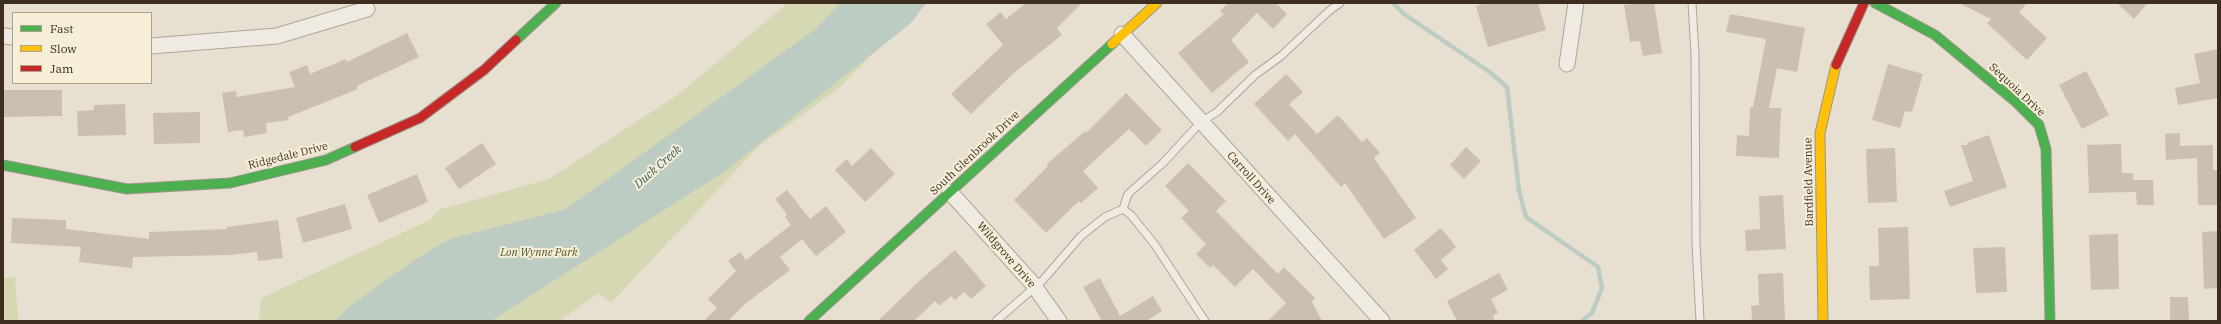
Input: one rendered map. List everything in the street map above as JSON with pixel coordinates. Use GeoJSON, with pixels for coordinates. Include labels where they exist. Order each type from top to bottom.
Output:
{"type":"FeatureCollection","features":[{"type":"Feature","properties":{"kind":"street","name":"Ridgedale Drive"},"geometry":{"type":"LineString","coordinates":[[3,165],[127,189],[230,183],[326,160],[420,118],[484,70],[556,3]]}},
{"type":"Feature","properties":{"kind":"street","name":"South Glenbrook Drive"},"geometry":{"type":"LineString","coordinates":[[809,321],[1157,3]]}},
{"type":"Feature","properties":{"kind":"street"},"geometry":{"type":"LineString","coordinates":[[1567,64],[1576,3]]}},
{"type":"Feature","properties":{"kind":"street","name":"Bardfield Avenue"},"geometry":{"type":"LineString","coordinates":[[1823,321],[1820,133],[1837,62],[1864,3]]}},
{"type":"Feature","properties":{"kind":"street","name":"Sequoia Drive"},"geometry":{"type":"LineString","coordinates":[[1875,3],[1935,35],[1992,82],[2039,125],[2046,148],[2050,321]]}},
{"type":"Feature","properties":{"kind":"street"},"geometry":{"type":"LineString","coordinates":[[152,46],[277,36],[367,9]]}},
{"type":"Feature","properties":{"kind":"street","name":"Carroll Drive"},"geometry":{"type":"LineString","coordinates":[[1122,34],[1382,321]]}},
{"type":"Feature","properties":{"kind":"street","name":"Wildgrove Drive"},"geometry":{"type":"LineString","coordinates":[[950,192],[1035,286],[1058,321]]}},
{"type":"Feature","properties":{"kind":"lane"},"geometry":{"type":"LineString","coordinates":[[996,321],[1043,280],[1081,236],[1105,217],[1123,209],[1128,194],[1163,163],[1201,122],[1217,112],[1255,75],[1281,56],[1329,11],[1340,3]]}},
{"type":"Feature","properties":{"kind":"lane"},"geometry":{"type":"LineString","coordinates":[[1692,3],[1695,54],[1696,220],[1700,321]]}},
{"type":"Feature","properties":{"kind":"lane"},"geometry":{"type":"LineString","coordinates":[[1123,209],[1130,215],[1155,245],[1204,321]]}},
{"type":"Feature","properties":{"kind":"green space","name":"Lon Wynne Park"},"geometry":{"type":"Polygon","coordinates":[[[788,3],[923,3],[837,90],[759,146],[611,303],[599,293],[559,321],[259,321],[261,298],[430,220],[438,210],[549,179],[679,94],[788,3]]]}},
{"type":"Feature","properties":{"kind":"green space"},"geometry":{"type":"Polygon","coordinates":[[[15,277],[18,321],[3,321],[3,278],[15,277]]]}},
{"type":"Feature","properties":{"kind":"water","name":"Duck Creek"},"geometry":{"type":"Polygon","coordinates":[[[840,3],[926,3],[911,23],[725,171],[491,321],[335,321],[351,305],[416,259],[450,239],[566,209],[817,28],[840,3]]]}},
{"type":"Feature","properties":{"kind":"building"},"geometry":{"type":"Polygon","coordinates":[[[1026,3],[1082,3],[1057,28],[1062,35],[1014,73],[971,114],[951,94],[1003,45],[986,24],[1001,12],[1006,19],[1026,3]]]}},
{"type":"Feature","properties":{"kind":"building"},"geometry":{"type":"Polygon","coordinates":[[[1228,3],[1276,3],[1287,14],[1273,29],[1257,13],[1231,40],[1249,62],[1212,93],[1178,53],[1224,14],[1220,11],[1228,3]]]}},
{"type":"Feature","properties":{"kind":"building"},"geometry":{"type":"Polygon","coordinates":[[[1486,3],[1538,3],[1546,30],[1488,47],[1476,6],[1486,3]]]}},
{"type":"Feature","properties":{"kind":"building"},"geometry":{"type":"Polygon","coordinates":[[[1654,3],[1662,53],[1643,56],[1640,41],[1630,42],[1624,5],[1654,3]]]}},
{"type":"Feature","properties":{"kind":"building"},"geometry":{"type":"Polygon","coordinates":[[[1959,3],[2027,3],[2019,12],[2047,38],[2027,60],[1987,23],[1991,19],[1959,3]]]}},
{"type":"Feature","properties":{"kind":"building"},"geometry":{"type":"Polygon","coordinates":[[[2117,3],[2148,3],[2134,19],[2117,3]]]}},
{"type":"Feature","properties":{"kind":"building"},"geometry":{"type":"Polygon","coordinates":[[[1730,14],[1805,28],[1797,72],[1777,68],[1769,108],[1781,108],[1779,158],[1736,156],[1737,135],[1749,136],[1750,107],[1753,107],[1766,39],[1726,32],[1730,14]]]}},
{"type":"Feature","properties":{"kind":"building"},"geometry":{"type":"Polygon","coordinates":[[[407,33],[419,57],[357,86],[358,89],[288,117],[289,120],[266,123],[267,133],[244,137],[243,130],[228,132],[222,93],[236,91],[237,97],[295,87],[289,72],[307,65],[310,74],[346,59],[347,62],[407,33]]]}},
{"type":"Feature","properties":{"kind":"building"},"geometry":{"type":"Polygon","coordinates":[[[2218,49],[2218,98],[2178,105],[2175,88],[2200,83],[2194,54],[2218,49]]]}},
{"type":"Feature","properties":{"kind":"building"},"geometry":{"type":"Polygon","coordinates":[[[1888,64],[1923,74],[1912,112],[1905,111],[1900,128],[1872,120],[1888,64]]]}},
{"type":"Feature","properties":{"kind":"building"},"geometry":{"type":"Polygon","coordinates":[[[2086,71],[2109,115],[2082,129],[2059,85],[2086,71]]]}},
{"type":"Feature","properties":{"kind":"building"},"geometry":{"type":"Polygon","coordinates":[[[1286,74],[1303,92],[1289,104],[1317,134],[1338,115],[1362,142],[1367,138],[1380,153],[1374,158],[1416,218],[1384,239],[1345,183],[1341,187],[1295,134],[1288,141],[1254,104],[1286,74]]]}},
{"type":"Feature","properties":{"kind":"building"},"geometry":{"type":"Polygon","coordinates":[[[3,90],[62,90],[62,116],[3,117],[3,90]]]}},
{"type":"Feature","properties":{"kind":"building"},"geometry":{"type":"Polygon","coordinates":[[[1126,93],[1162,130],[1146,146],[1129,129],[1083,171],[1098,188],[1081,203],[1079,201],[1046,233],[1014,200],[1048,166],[1047,164],[1084,132],[1086,133],[1126,93]]]}},
{"type":"Feature","properties":{"kind":"building"},"geometry":{"type":"Polygon","coordinates":[[[125,104],[126,135],[78,136],[77,111],[94,110],[94,105],[125,104]]]}},
{"type":"Feature","properties":{"kind":"building"},"geometry":{"type":"Polygon","coordinates":[[[200,112],[200,143],[154,144],[153,113],[200,112]]]}},
{"type":"Feature","properties":{"kind":"building"},"geometry":{"type":"Polygon","coordinates":[[[2180,133],[2180,146],[2213,145],[2213,170],[2218,170],[2218,205],[2198,205],[2197,158],[2166,160],[2165,134],[2180,133]]]}},
{"type":"Feature","properties":{"kind":"building"},"geometry":{"type":"Polygon","coordinates":[[[1989,135],[2007,187],[1950,207],[1944,191],[1973,181],[1961,145],[1967,145],[1967,143],[1989,135]]]}},
{"type":"Feature","properties":{"kind":"building"},"geometry":{"type":"Polygon","coordinates":[[[482,143],[496,164],[459,189],[445,168],[482,143]]]}},
{"type":"Feature","properties":{"kind":"building"},"geometry":{"type":"Polygon","coordinates":[[[2121,144],[2122,173],[2133,173],[2133,180],[2153,180],[2154,205],[2137,205],[2136,192],[2089,193],[2087,145],[2121,144]]]}},
{"type":"Feature","properties":{"kind":"building"},"geometry":{"type":"Polygon","coordinates":[[[1466,147],[1481,161],[1464,179],[1450,165],[1466,147]]]}},
{"type":"Feature","properties":{"kind":"building"},"geometry":{"type":"Polygon","coordinates":[[[871,148],[895,174],[865,202],[835,170],[847,159],[852,166],[871,148]]]}},
{"type":"Feature","properties":{"kind":"building"},"geometry":{"type":"Polygon","coordinates":[[[1895,148],[1897,202],[1868,203],[1866,149],[1895,148]]]}},
{"type":"Feature","properties":{"kind":"building"},"geometry":{"type":"Polygon","coordinates":[[[1188,163],[1226,201],[1216,211],[1278,274],[1284,267],[1315,298],[1312,302],[1322,321],[1268,321],[1286,303],[1253,269],[1235,287],[1213,265],[1210,268],[1196,254],[1206,244],[1181,218],[1189,211],[1165,186],[1188,163]]]}},
{"type":"Feature","properties":{"kind":"building"},"geometry":{"type":"Polygon","coordinates":[[[417,174],[428,202],[379,223],[367,195],[417,174]]]}},
{"type":"Feature","properties":{"kind":"building"},"geometry":{"type":"Polygon","coordinates":[[[787,190],[810,219],[826,206],[846,232],[816,256],[802,239],[780,257],[790,270],[745,304],[728,321],[704,321],[717,308],[708,299],[736,271],[728,261],[740,252],[746,260],[791,225],[785,217],[787,214],[775,199],[787,190]]]}},
{"type":"Feature","properties":{"kind":"building"},"geometry":{"type":"Polygon","coordinates":[[[1783,195],[1786,249],[1746,251],[1745,230],[1760,229],[1759,196],[1783,195]]]}},
{"type":"Feature","properties":{"kind":"building"},"geometry":{"type":"Polygon","coordinates":[[[345,204],[352,229],[303,243],[296,218],[345,204]]]}},
{"type":"Feature","properties":{"kind":"building"},"geometry":{"type":"Polygon","coordinates":[[[12,218],[66,220],[66,229],[149,239],[149,232],[227,229],[227,227],[278,220],[283,258],[258,261],[257,252],[231,255],[133,257],[132,268],[79,262],[81,247],[11,243],[12,218]]]}},
{"type":"Feature","properties":{"kind":"building"},"geometry":{"type":"Polygon","coordinates":[[[1908,227],[1910,299],[1870,300],[1869,266],[1879,266],[1878,228],[1908,227]]]}},
{"type":"Feature","properties":{"kind":"building"},"geometry":{"type":"Polygon","coordinates":[[[1441,228],[1456,247],[1441,260],[1448,269],[1436,279],[1414,250],[1441,228]]]}},
{"type":"Feature","properties":{"kind":"building"},"geometry":{"type":"Polygon","coordinates":[[[2218,231],[2218,288],[2204,289],[2202,232],[2218,231]]]}},
{"type":"Feature","properties":{"kind":"building"},"geometry":{"type":"Polygon","coordinates":[[[2118,234],[2119,289],[2091,290],[2089,235],[2118,234]]]}},
{"type":"Feature","properties":{"kind":"building"},"geometry":{"type":"Polygon","coordinates":[[[2005,247],[2007,292],[1976,293],[1973,248],[2005,247]]]}},
{"type":"Feature","properties":{"kind":"building"},"geometry":{"type":"Polygon","coordinates":[[[955,250],[986,286],[971,299],[964,292],[955,300],[951,296],[939,306],[935,301],[914,321],[878,321],[918,282],[955,250]]]}},
{"type":"Feature","properties":{"kind":"building"},"geometry":{"type":"Polygon","coordinates":[[[1499,273],[1508,290],[1491,299],[1498,313],[1493,316],[1495,321],[1457,321],[1447,301],[1499,273]]]}},
{"type":"Feature","properties":{"kind":"building"},"geometry":{"type":"Polygon","coordinates":[[[1783,273],[1785,321],[1752,321],[1751,306],[1759,305],[1758,274],[1783,273]]]}},
{"type":"Feature","properties":{"kind":"building"},"geometry":{"type":"Polygon","coordinates":[[[1100,278],[1120,316],[1153,296],[1162,311],[1146,321],[1102,321],[1083,287],[1100,278]]]}},
{"type":"Feature","properties":{"kind":"building"},"geometry":{"type":"Polygon","coordinates":[[[2170,297],[2188,297],[2189,321],[2170,321],[2170,297]]]}},
{"type":"Feature","properties":{"kind":"waterway"},"geometry":{"type":"LineString","coordinates":[[1393,3],[1404,14],[1491,73],[1507,87],[1519,191],[1526,217],[1598,267],[1602,288],[1592,313],[1582,321]]}},
{"type":"Feature","properties":{"kind":"traffic: fast"},"geometry":{"type":"LineString","coordinates":[[516,40],[556,3]]}},
{"type":"Feature","properties":{"kind":"traffic: fast"},"geometry":{"type":"LineString","coordinates":[[1875,3],[1935,35],[2016,102],[2039,125],[2046,149],[2050,321]]}},
{"type":"Feature","properties":{"kind":"traffic: fast"},"geometry":{"type":"LineString","coordinates":[[809,321],[1112,44]]}},
{"type":"Feature","properties":{"kind":"traffic: fast"},"geometry":{"type":"LineString","coordinates":[[3,165],[127,189],[230,183],[326,160],[355,147]]}},
{"type":"Feature","properties":{"kind":"traffic: slow"},"geometry":{"type":"LineString","coordinates":[[1112,44],[1157,3]]}},
{"type":"Feature","properties":{"kind":"traffic: slow"},"geometry":{"type":"LineString","coordinates":[[1823,321],[1820,133],[1836,65]]}},
{"type":"Feature","properties":{"kind":"traffic: jam"},"geometry":{"type":"LineString","coordinates":[[1836,65],[1864,3]]}},
{"type":"Feature","properties":{"kind":"traffic: jam"},"geometry":{"type":"LineString","coordinates":[[355,147],[420,118],[484,70],[516,40]]}}]}
